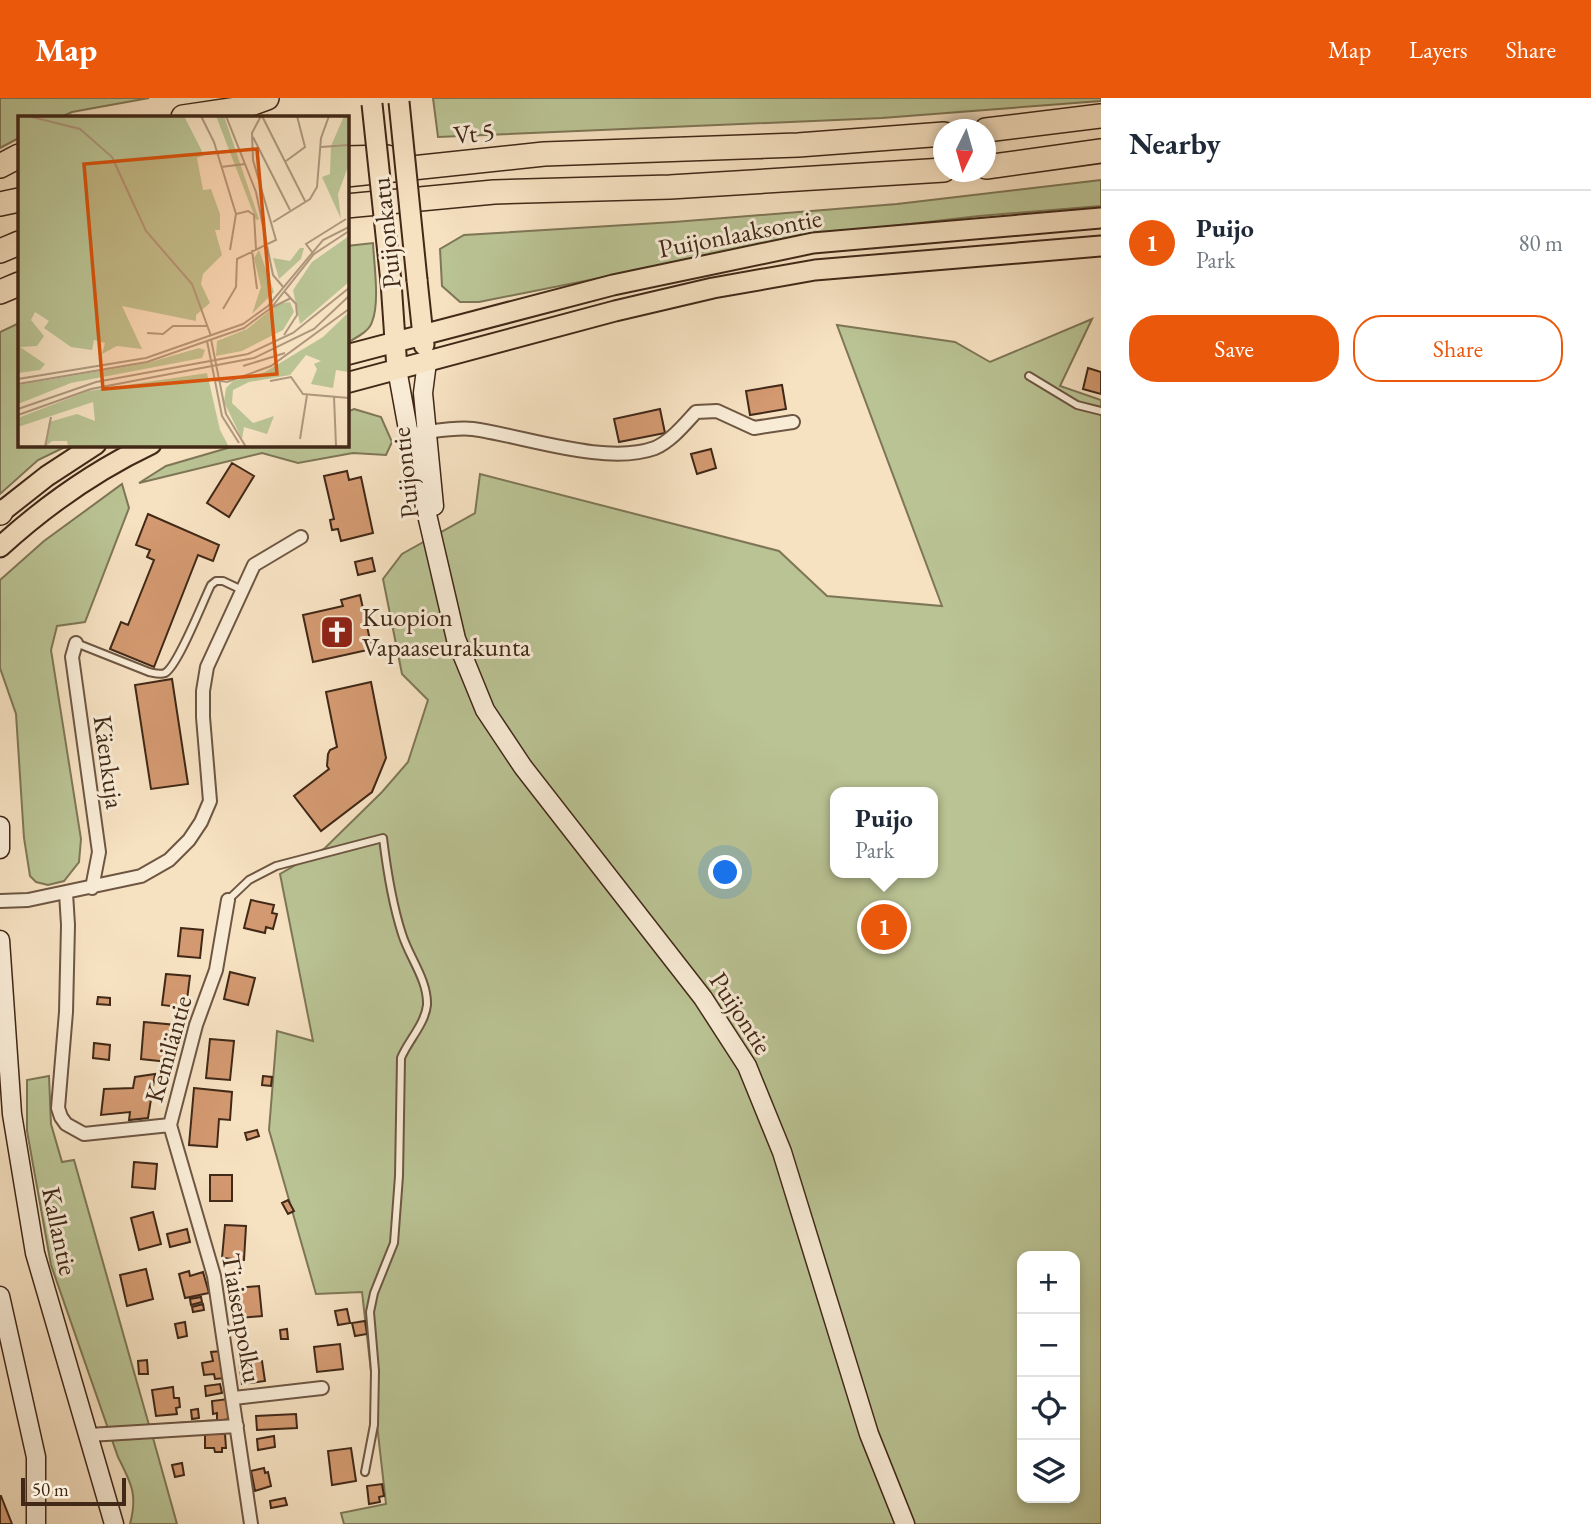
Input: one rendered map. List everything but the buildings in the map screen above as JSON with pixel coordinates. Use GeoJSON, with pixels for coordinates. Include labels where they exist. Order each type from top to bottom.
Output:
{"type":"FeatureCollection","features":[{"type":"Feature","properties":{"kind":"highway"},"geometry":{"type":"LineString","coordinates":[[190,116],[237,109],[267,98]]}},
{"type":"Feature","properties":{"kind":"highway"},"geometry":{"type":"LineString","coordinates":[[996,129],[1101,116]]}},
{"type":"Feature","properties":{"kind":"highway","name":"Vt 5"},"geometry":{"type":"LineString","coordinates":[[348,175],[544,154],[798,145],[933,135]]}},
{"type":"Feature","properties":{"kind":"highway"},"geometry":{"type":"LineString","coordinates":[[996,165],[1101,151]]}},
{"type":"Feature","properties":{"kind":"highway"},"geometry":{"type":"LineString","coordinates":[[348,158],[544,154]]}},
{"type":"Feature","properties":{"kind":"highway"},"geometry":{"type":"LineString","coordinates":[[0,166],[18,157]]}},
{"type":"Feature","properties":{"kind":"highway"},"geometry":{"type":"LineString","coordinates":[[348,206],[494,192],[670,187],[933,171]]}},
{"type":"Feature","properties":{"kind":"highway"},"geometry":{"type":"LineString","coordinates":[[0,204],[18,200]]}},
{"type":"Feature","properties":{"kind":"highway"},"geometry":{"type":"LineString","coordinates":[[0,251],[18,243]]}},
{"type":"Feature","properties":{"kind":"main road","name":"Puijonkatu"},"geometry":{"type":"LineString","coordinates":[[398,100],[427,362]]}},
{"type":"Feature","properties":{"kind":"main road","name":"Puijonkatu"},"geometry":{"type":"LineString","coordinates":[[372,101],[391,282],[397,369]]}},
{"type":"Feature","properties":{"kind":"main road","name":"Puijonlaaksontie"},"geometry":{"type":"LineString","coordinates":[[348,354],[613,285],[813,243],[1101,218]]}},
{"type":"Feature","properties":{"kind":"main road","name":"Puijonlaaksontie"},"geometry":{"type":"LineString","coordinates":[[348,382],[701,291],[815,270],[1101,246]]}},
{"type":"Feature","properties":{"kind":"main road"},"geometry":{"type":"LineString","coordinates":[[0,513],[47,476],[93,446]]}},
{"type":"Feature","properties":{"kind":"main road"},"geometry":{"type":"LineString","coordinates":[[0,547],[62,495],[147,446]]}},
{"type":"Feature","properties":{"kind":"street","name":"Puijontie"},"geometry":{"type":"LineString","coordinates":[[427,362],[423,393],[442,579]]}},
{"type":"Feature","properties":{"kind":"street","name":"Puijontie"},"geometry":{"type":"LineString","coordinates":[[397,369],[408,434],[456,639],[485,710],[523,767],[703,998],[747,1066],[782,1152],[869,1434],[905,1524]]}},
{"type":"Feature","properties":{"kind":"street"},"geometry":{"type":"LineString","coordinates":[[408,434],[470,429],[581,451],[628,452],[654,448],[661,444],[696,412],[717,411],[754,428],[793,422]]}},
{"type":"Feature","properties":{"kind":"street"},"geometry":{"type":"LineString","coordinates":[[0,901],[28,900],[141,876],[169,860],[189,841],[210,801],[203,717],[207,667],[254,565],[301,537]]}},
{"type":"Feature","properties":{"kind":"street","name":"Käenkuja"},"geometry":{"type":"LineString","coordinates":[[76,643],[72,657],[99,852],[92,888]]}},
{"type":"Feature","properties":{"kind":"street"},"geometry":{"type":"LineString","coordinates":[[0,825],[0,849]]}},
{"type":"Feature","properties":{"kind":"street","name":"Kemiläntie"},"geometry":{"type":"LineString","coordinates":[[66,893],[66,1012],[58,1108],[66,1124],[84,1134],[170,1125],[196,1025],[216,970],[228,900]]}},
{"type":"Feature","properties":{"kind":"street","name":"Kallantie"},"geometry":{"type":"LineString","coordinates":[[0,940],[12,1114],[35,1253],[114,1524]]}},
{"type":"Feature","properties":{"kind":"street","name":"Tiaisenpolku"},"geometry":{"type":"LineString","coordinates":[[170,1125],[214,1276],[251,1524]]}},
{"type":"Feature","properties":{"kind":"street"},"geometry":{"type":"LineString","coordinates":[[0,1296],[36,1457],[36,1524]]}},
{"type":"Feature","properties":{"kind":"street"},"geometry":{"type":"LineString","coordinates":[[234,1398],[323,1388]]}},
{"type":"Feature","properties":{"kind":"street"},"geometry":{"type":"LineString","coordinates":[[89,1435],[237,1426]]}},
{"type":"Feature","properties":{"kind":"lane"},"geometry":{"type":"LineString","coordinates":[[1029,376],[1077,405],[1101,411]]}},
{"type":"Feature","properties":{"kind":"lane"},"geometry":{"type":"LineString","coordinates":[[76,643],[149,672],[167,672],[176,660],[211,585],[215,581],[223,581],[243,590]]}},
{"type":"Feature","properties":{"kind":"lane"},"geometry":{"type":"LineString","coordinates":[[228,900],[249,880],[276,866],[383,838],[387,874],[402,935],[426,992],[427,1007],[423,1020],[401,1058],[399,1177],[394,1243],[374,1293],[370,1312],[375,1361],[374,1424],[365,1472]]}},
{"type":"Feature","properties":{"kind":"green space"},"geometry":{"type":"Polygon","coordinates":[[[0,98],[149,98],[72,112],[63,116],[18,116],[18,139],[0,148],[0,98]]]}},
{"type":"Feature","properties":{"kind":"green space"},"geometry":{"type":"Polygon","coordinates":[[[433,98],[1101,98],[1101,101],[882,118],[438,137],[433,98]]]}},
{"type":"Feature","properties":{"kind":"green space"},"geometry":{"type":"Polygon","coordinates":[[[1101,180],[1101,206],[979,216],[815,235],[479,302],[460,302],[442,286],[440,249],[464,235],[897,204],[1101,180]]]}},
{"type":"Feature","properties":{"kind":"green space"},"geometry":{"type":"Polygon","coordinates":[[[373,243],[376,294],[374,314],[368,329],[348,342],[348,246],[373,243]]]}},
{"type":"Feature","properties":{"kind":"green space"},"geometry":{"type":"Polygon","coordinates":[[[1092,319],[1060,386],[1101,400],[1101,1524],[344,1524],[341,1513],[386,1504],[362,1292],[316,1294],[269,1130],[277,1031],[313,1041],[280,874],[325,848],[382,792],[408,762],[428,700],[402,674],[383,579],[402,554],[475,513],[480,474],[779,551],[827,596],[942,606],[837,325],[955,342],[990,362],[1092,319]]]}},
{"type":"Feature","properties":{"kind":"green space"},"geometry":{"type":"Polygon","coordinates":[[[18,323],[18,446],[67,446],[38,460],[0,494],[0,332],[18,323]]]}},
{"type":"Feature","properties":{"kind":"green space"},"geometry":{"type":"Polygon","coordinates":[[[354,409],[381,417],[392,442],[386,455],[353,453],[298,463],[262,453],[139,483],[166,466],[235,446],[348,446],[348,412],[354,409]]]}},
{"type":"Feature","properties":{"kind":"green space"},"geometry":{"type":"Polygon","coordinates":[[[122,484],[129,508],[85,622],[57,626],[51,650],[81,839],[79,862],[64,881],[48,885],[36,882],[30,876],[24,838],[16,714],[0,668],[0,580],[44,541],[122,484]]]}},
{"type":"Feature","properties":{"kind":"green space"},"geometry":{"type":"Polygon","coordinates":[[[49,1076],[51,1124],[62,1162],[74,1160],[149,1425],[230,1419],[231,1431],[153,1438],[177,1524],[130,1524],[132,1489],[118,1457],[51,1265],[27,1131],[27,1080],[49,1076]]]}},
{"type":"Feature","properties":{"kind":"place","name":"Kuopion Vapaaseurakunta"},"geometry":{"type":"Point","coordinates":[337,632]}},
{"type":"Feature","properties":{"kind":"place","name":"Puijo"},"geometry":{"type":"Point","coordinates":[884,927]}}]}
